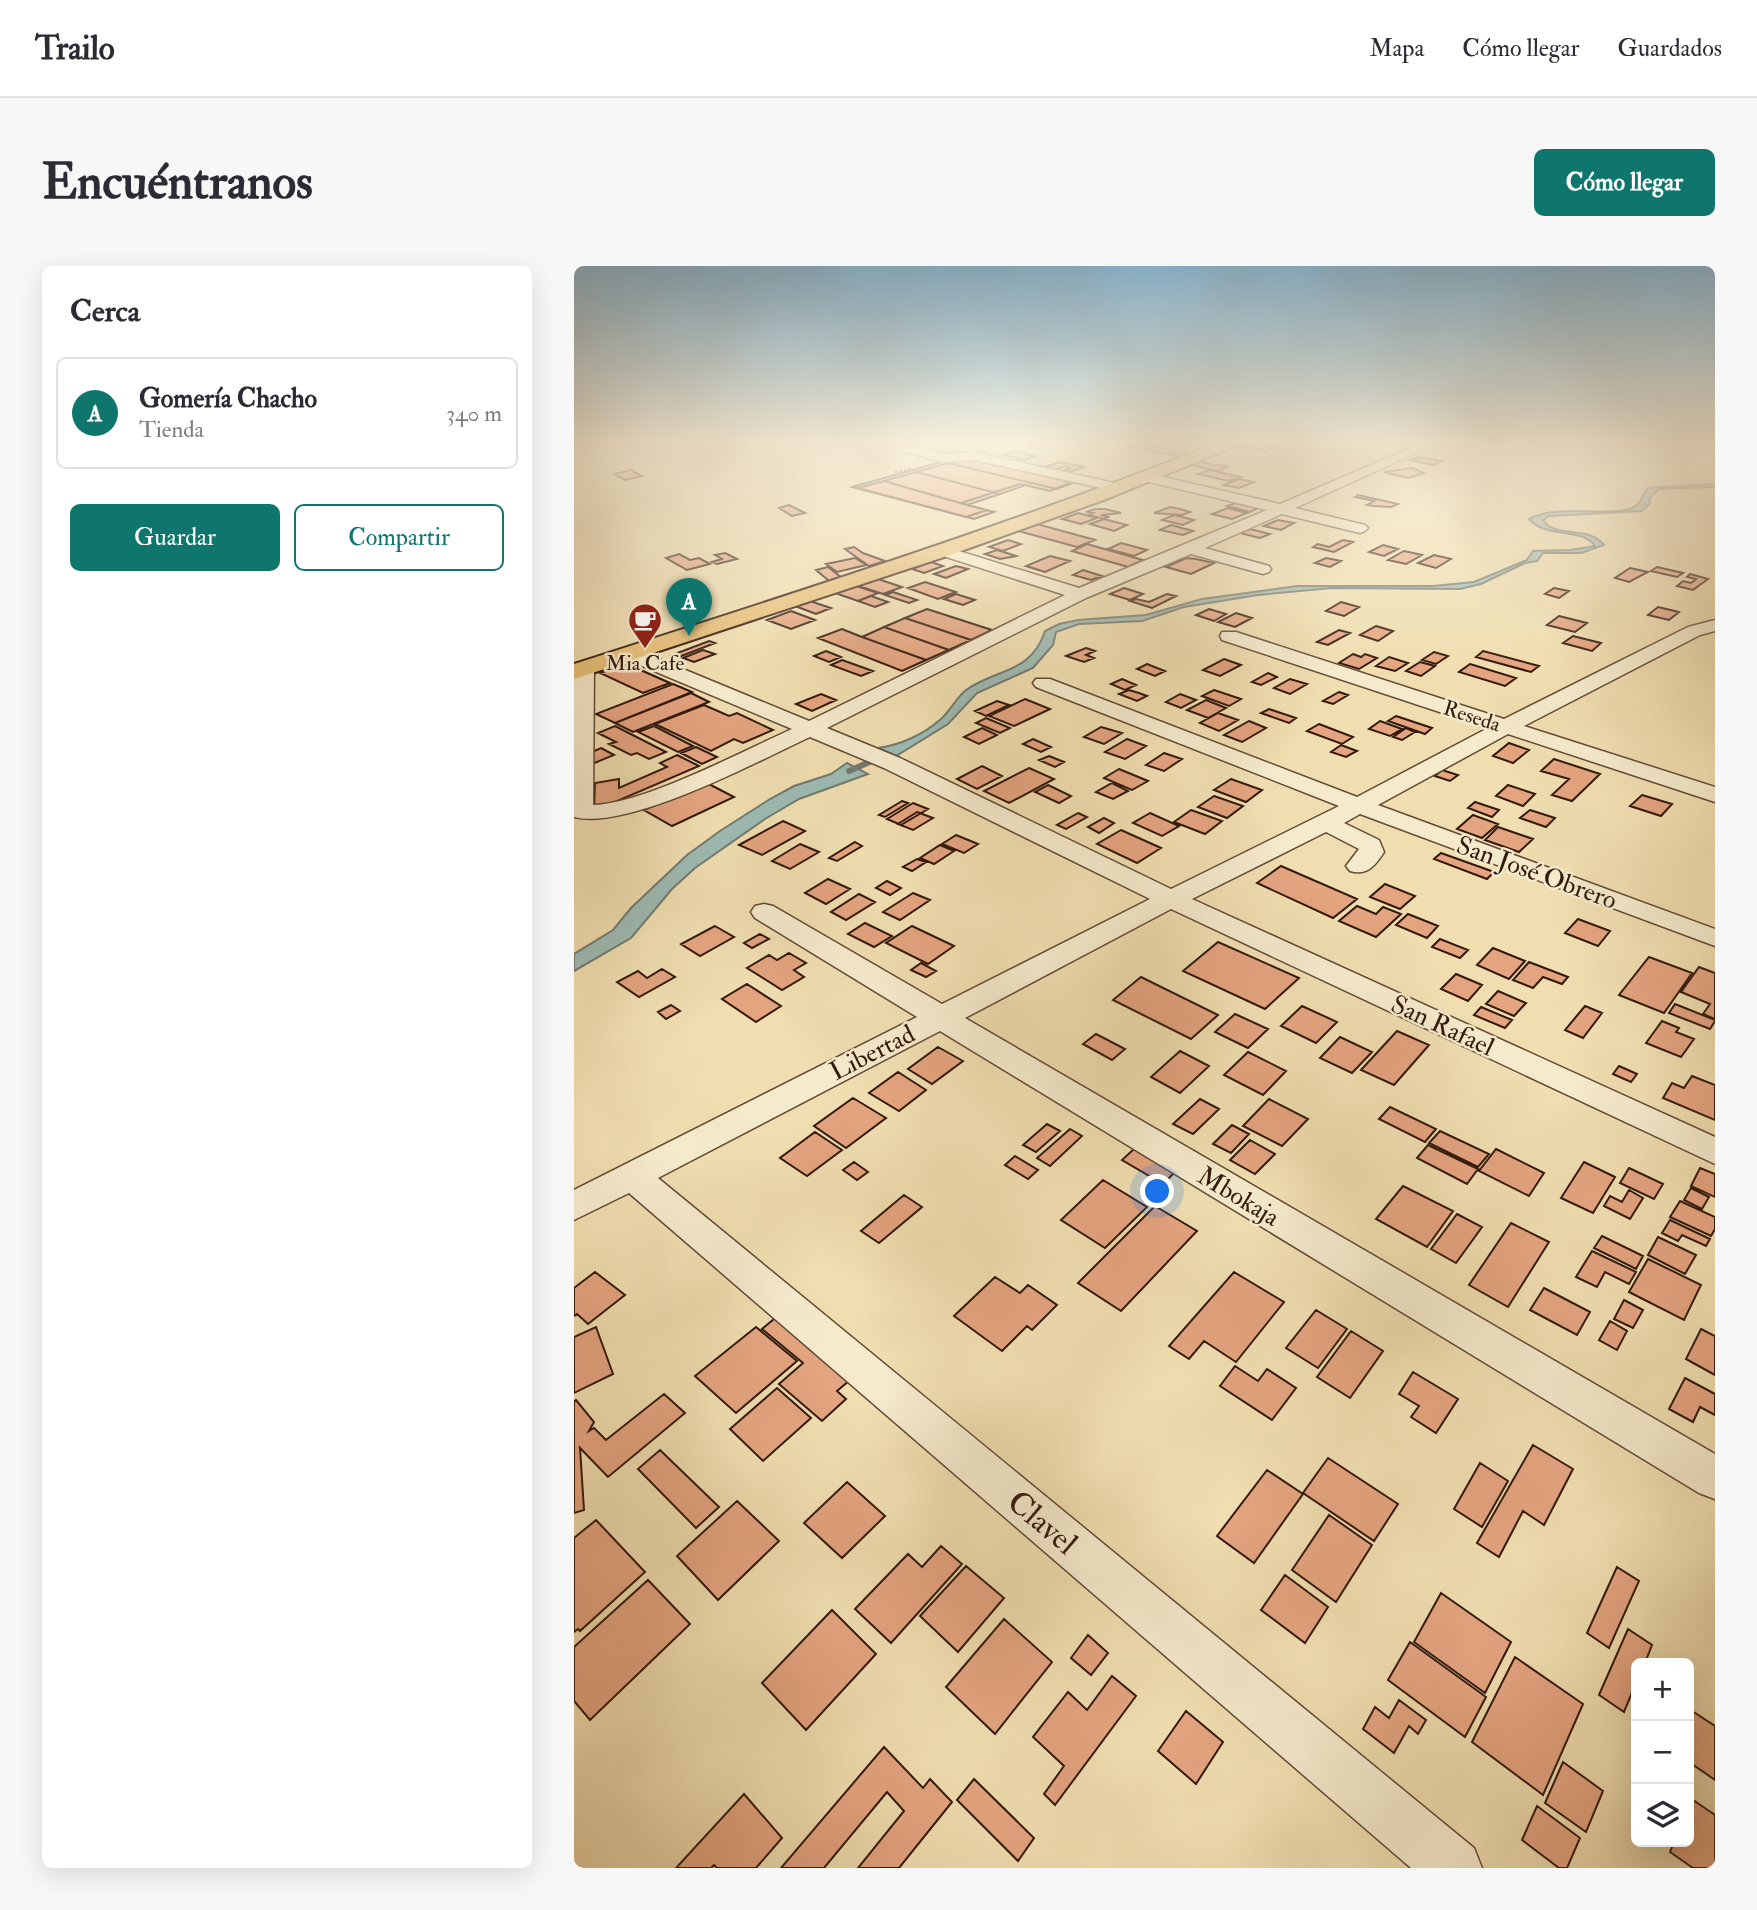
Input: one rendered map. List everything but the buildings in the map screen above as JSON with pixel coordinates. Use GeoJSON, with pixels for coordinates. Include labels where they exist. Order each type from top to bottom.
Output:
{"type":"FeatureCollection","features":[{"type":"Feature","properties":{"kind":"main road"},"geometry":{"type":"LineString","coordinates":[[579,670],[943,551],[1033,519]]}},
{"type":"Feature","properties":{"kind":"street"},"geometry":{"type":"LineString","coordinates":[[579,670],[578,782],[581,812],[584,816],[598,816],[630,808],[713,774],[1080,594],[1259,519]]}},
{"type":"Feature","properties":{"kind":"street"},"geometry":{"type":"LineString","coordinates":[[1322,519],[1360,528]]}},
{"type":"Feature","properties":{"kind":"street"},"geometry":{"type":"LineString","coordinates":[[1189,550],[1263,569]]}},
{"type":"Feature","properties":{"kind":"street"},"geometry":{"type":"LineString","coordinates":[[943,551],[1080,594]]}},
{"type":"Feature","properties":{"kind":"street","name":"Libertad"},"geometry":{"type":"LineString","coordinates":[[574,1206],[939,1017],[1359,806],[1694,631],[1715,625]]}},
{"type":"Feature","properties":{"kind":"street","name":"Reseda"},"geometry":{"type":"LineString","coordinates":[[1229,636],[1715,795]]}},
{"type":"Feature","properties":{"kind":"street","name":"San Rafael"},"geometry":{"type":"LineString","coordinates":[[631,654],[892,763],[1171,899],[1715,1151]]}},
{"type":"Feature","properties":{"kind":"street","name":"San José Obrero"},"geometry":{"type":"LineString","coordinates":[[1043,683],[1359,806],[1715,938]]}},
{"type":"Feature","properties":{"kind":"street"},"geometry":{"type":"LineString","coordinates":[[1325,823],[1370,845],[1372,852],[1359,866]]}},
{"type":"Feature","properties":{"kind":"street","name":"Mbokaja"},"geometry":{"type":"LineString","coordinates":[[764,912],[1715,1478]]}},
{"type":"Feature","properties":{"kind":"street","name":"Clavel"},"geometry":{"type":"LineString","coordinates":[[632,1176],[1454,1868]]}},
{"type":"Feature","properties":{"kind":"water"},"geometry":{"type":"Polygon","coordinates":[[[1529,519],[1545,519],[1543,520],[1548,526],[1590,535],[1604,545],[1581,553],[1543,553],[1537,561],[1525,563],[1481,584],[1460,589],[1332,588],[1258,595],[1184,607],[1142,621],[1079,624],[1056,632],[1053,645],[1033,668],[977,693],[948,724],[896,756],[878,748],[912,738],[927,729],[945,715],[966,690],[1022,663],[1039,645],[1045,631],[1059,624],[1146,615],[1202,599],[1297,586],[1433,586],[1474,582],[1527,560],[1533,551],[1595,546],[1582,537],[1545,529],[1529,519]]]}},
{"type":"Feature","properties":{"kind":"water"},"geometry":{"type":"Polygon","coordinates":[[[847,763],[868,774],[799,799],[765,819],[695,868],[672,889],[631,938],[574,971],[574,954],[613,930],[631,908],[687,855],[770,799],[794,786],[831,774],[847,763]]]}},
{"type":"Feature","properties":{"kind":"waterway"},"geometry":{"type":"LineString","coordinates":[[849,771],[881,757]]}},
{"type":"Feature","properties":{"kind":"place","name":"Gomería Chacho"},"geometry":{"type":"Point","coordinates":[689,636]}},
{"type":"Feature","properties":{"kind":"place","name":"Mia Cafe"},"geometry":{"type":"Point","coordinates":[645,650]}}]}
